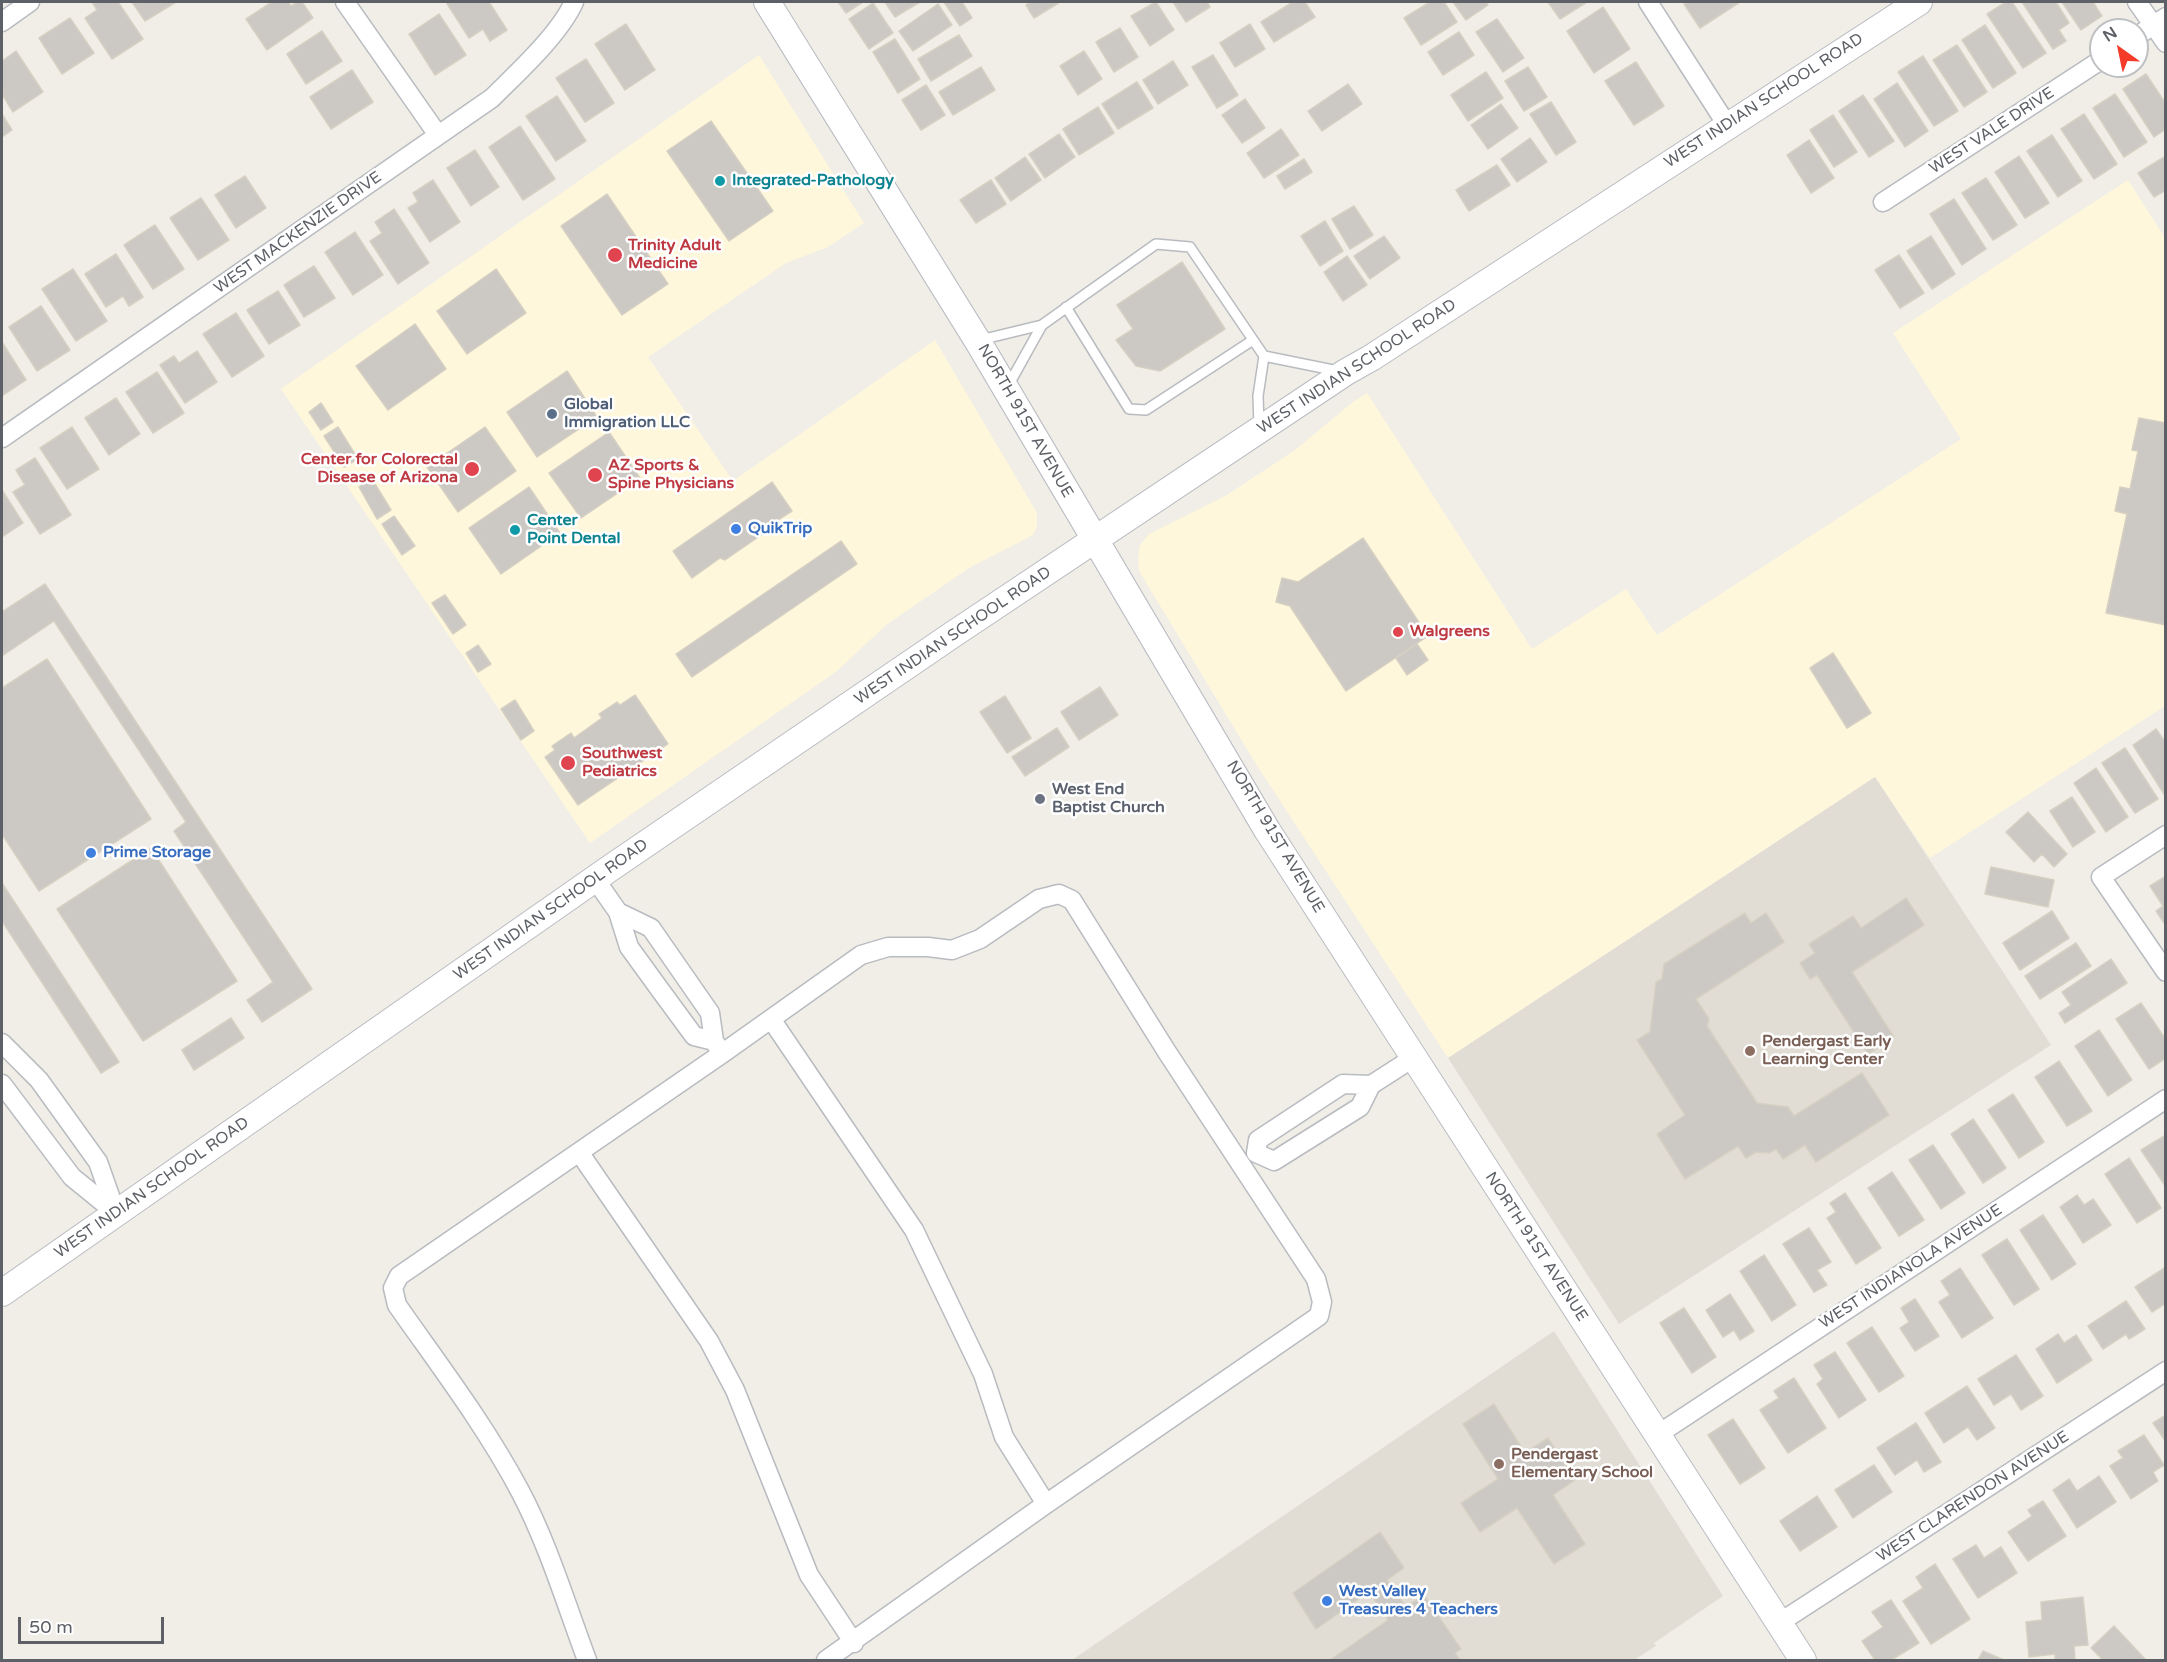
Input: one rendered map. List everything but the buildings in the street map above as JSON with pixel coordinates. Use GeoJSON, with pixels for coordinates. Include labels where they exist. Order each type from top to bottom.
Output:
{"type":"FeatureCollection","features":[{"type":"Feature","properties":{"kind":"main road","name":"NORTH 91ST AVENUE"},"geometry":{"type":"LineString","coordinates":[[767,2],[977,340],[1267,830],[1803,1660]]}},
{"type":"Feature","properties":{"kind":"main road","name":"WEST INDIAN SCHOOL ROAD"},"geometry":{"type":"LineString","coordinates":[[2,1293],[595,879],[1094,541],[1346,372],[1371,358],[1919,2]]}},
{"type":"Feature","properties":{"kind":"street"},"geometry":{"type":"LineString","coordinates":[[4,13],[30,2]]}},
{"type":"Feature","properties":{"kind":"street"},"geometry":{"type":"LineString","coordinates":[[345,2],[438,135]]}},
{"type":"Feature","properties":{"kind":"street"},"geometry":{"type":"LineString","coordinates":[[1648,2],[1727,125]]}},
{"type":"Feature","properties":{"kind":"street"},"geometry":{"type":"LineString","coordinates":[[2137,2],[2160,21],[2166,43]]}},
{"type":"Feature","properties":{"kind":"street","name":"WEST MACKENZIE DRIVE"},"geometry":{"type":"LineString","coordinates":[[2,438],[492,98],[525,65],[575,3]]}},
{"type":"Feature","properties":{"kind":"street","name":"WEST VALE DRIVE"},"geometry":{"type":"LineString","coordinates":[[1883,202],[2089,68]]}},
{"type":"Feature","properties":{"kind":"street"},"geometry":{"type":"LineString","coordinates":[[2166,835],[2101,878],[2166,972]]}},
{"type":"Feature","properties":{"kind":"street"},"geometry":{"type":"LineString","coordinates":[[595,879],[618,912],[629,947],[657,987],[694,1036],[718,1047]]}},
{"type":"Feature","properties":{"kind":"street"},"geometry":{"type":"LineString","coordinates":[[587,1660],[548,1556],[520,1492],[484,1431],[397,1305],[393,1288],[399,1276],[579,1152],[718,1047],[771,1019],[861,956],[888,947],[928,947],[952,950],[980,939],[1039,899],[1059,894],[1072,900],[1238,1163],[1316,1279],[1322,1302],[1319,1317],[1046,1504],[826,1660]]}},
{"type":"Feature","properties":{"kind":"street"},"geometry":{"type":"LineString","coordinates":[[618,912],[651,928],[710,1013],[718,1047]]}},
{"type":"Feature","properties":{"kind":"street"},"geometry":{"type":"LineString","coordinates":[[657,987],[680,970]]}},
{"type":"Feature","properties":{"kind":"street"},"geometry":{"type":"LineString","coordinates":[[771,1019],[914,1230],[982,1374],[1004,1437],[1046,1504]]}},
{"type":"Feature","properties":{"kind":"street"},"geometry":{"type":"LineString","coordinates":[[2,1043],[39,1080],[98,1162],[116,1213]]}},
{"type":"Feature","properties":{"kind":"street"},"geometry":{"type":"LineString","coordinates":[[1256,1153],[1274,1161],[1360,1107],[1371,1085],[1413,1058]]}},
{"type":"Feature","properties":{"kind":"street"},"geometry":{"type":"LineString","coordinates":[[2,1084],[72,1177],[116,1213]]}},
{"type":"Feature","properties":{"kind":"street"},"geometry":{"type":"LineString","coordinates":[[1256,1153],[1258,1140],[1343,1084],[1371,1085]]}},
{"type":"Feature","properties":{"kind":"street","name":"WEST INDIANOLA AVENUE"},"geometry":{"type":"LineString","coordinates":[[1657,1435],[2166,1099]]}},
{"type":"Feature","properties":{"kind":"street"},"geometry":{"type":"LineString","coordinates":[[579,1152],[709,1341],[735,1390],[809,1575],[854,1642]]}},
{"type":"Feature","properties":{"kind":"street"},"geometry":{"type":"LineString","coordinates":[[1238,1163],[1256,1153]]}},
{"type":"Feature","properties":{"kind":"street","name":"WEST CLARENDON AVENUE"},"geometry":{"type":"LineString","coordinates":[[1779,1623],[2166,1371]]}},
{"type":"Feature","properties":{"kind":"lane"},"geometry":{"type":"LineString","coordinates":[[977,340],[1042,325],[1156,244],[1190,247],[1264,356],[1258,396],[1259,432]]}},
{"type":"Feature","properties":{"kind":"lane"},"geometry":{"type":"LineString","coordinates":[[1066,307],[1129,409],[1146,410],[1253,340]]}},
{"type":"Feature","properties":{"kind":"lane"},"geometry":{"type":"LineString","coordinates":[[1006,390],[1042,325]]}},
{"type":"Feature","properties":{"kind":"lane"},"geometry":{"type":"LineString","coordinates":[[1264,356],[1346,372]]}},
{"type":"Feature","properties":{"kind":"shaded area"},"geometry":{"type":"Polygon","coordinates":[[[759,55],[864,223],[828,247],[786,263],[648,357],[733,481],[935,340],[1037,513],[1037,527],[1033,535],[969,568],[886,625],[837,671],[590,843],[281,389],[759,55]]]}},
{"type":"Feature","properties":{"kind":"shaded area"},"geometry":{"type":"Polygon","coordinates":[[[2128,180],[2165,238],[2165,706],[1930,858],[1875,777],[1448,1058],[1256,764],[1139,571],[1140,545],[1149,534],[1227,495],[1295,450],[1367,393],[1532,649],[1626,589],[1657,635],[1961,439],[1893,333],[2128,180]]]}},
{"type":"Feature","properties":{"kind":"shaded area","name":"Pendergast Early Learning Center"},"geometry":{"type":"Polygon","coordinates":[[[1875,777],[2051,1045],[1619,1324],[1448,1058],[1875,777]]]}},
{"type":"Feature","properties":{"kind":"shaded area","name":"Pendergast Elementary School"},"geometry":{"type":"Polygon","coordinates":[[[1554,1331],[1723,1596],[1654,1643],[1656,1646],[1634,1660],[1072,1660],[1554,1331]]]}},
{"type":"Feature","properties":{"kind":"place","name":"Integrated-Pathology"},"geometry":{"type":"Point","coordinates":[720,181]}},
{"type":"Feature","properties":{"kind":"place","name":"Trinity Adult Medicine"},"geometry":{"type":"Point","coordinates":[615,255]}},
{"type":"Feature","properties":{"kind":"place","name":"Global Immigration LLC"},"geometry":{"type":"Point","coordinates":[552,414]}},
{"type":"Feature","properties":{"kind":"place","name":"Center for Colorectal Disease of Arizona"},"geometry":{"type":"Point","coordinates":[472,469]}},
{"type":"Feature","properties":{"kind":"place","name":"AZ Sports & Spine Physicians"},"geometry":{"type":"Point","coordinates":[595,475]}},
{"type":"Feature","properties":{"kind":"place","name":"QuikTrip"},"geometry":{"type":"Point","coordinates":[736,529]}},
{"type":"Feature","properties":{"kind":"place","name":"Center Point Dental"},"geometry":{"type":"Point","coordinates":[515,530]}},
{"type":"Feature","properties":{"kind":"place","name":"Walgreens"},"geometry":{"type":"Point","coordinates":[1398,632]}},
{"type":"Feature","properties":{"kind":"place","name":"Southwest Pediatrics"},"geometry":{"type":"Point","coordinates":[568,763]}},
{"type":"Feature","properties":{"kind":"place","name":"West End Baptist Church"},"geometry":{"type":"Point","coordinates":[1040,799]}},
{"type":"Feature","properties":{"kind":"place","name":"Prime Storage"},"geometry":{"type":"Point","coordinates":[91,853]}},
{"type":"Feature","properties":{"kind":"place","name":"Pendergast Early Learning Center"},"geometry":{"type":"Point","coordinates":[1750,1051]}},
{"type":"Feature","properties":{"kind":"place","name":"Pendergast Elementary School"},"geometry":{"type":"Point","coordinates":[1499,1464]}},
{"type":"Feature","properties":{"kind":"place","name":"West Valley Treasures 4 Teachers"},"geometry":{"type":"Point","coordinates":[1327,1601]}}]}
